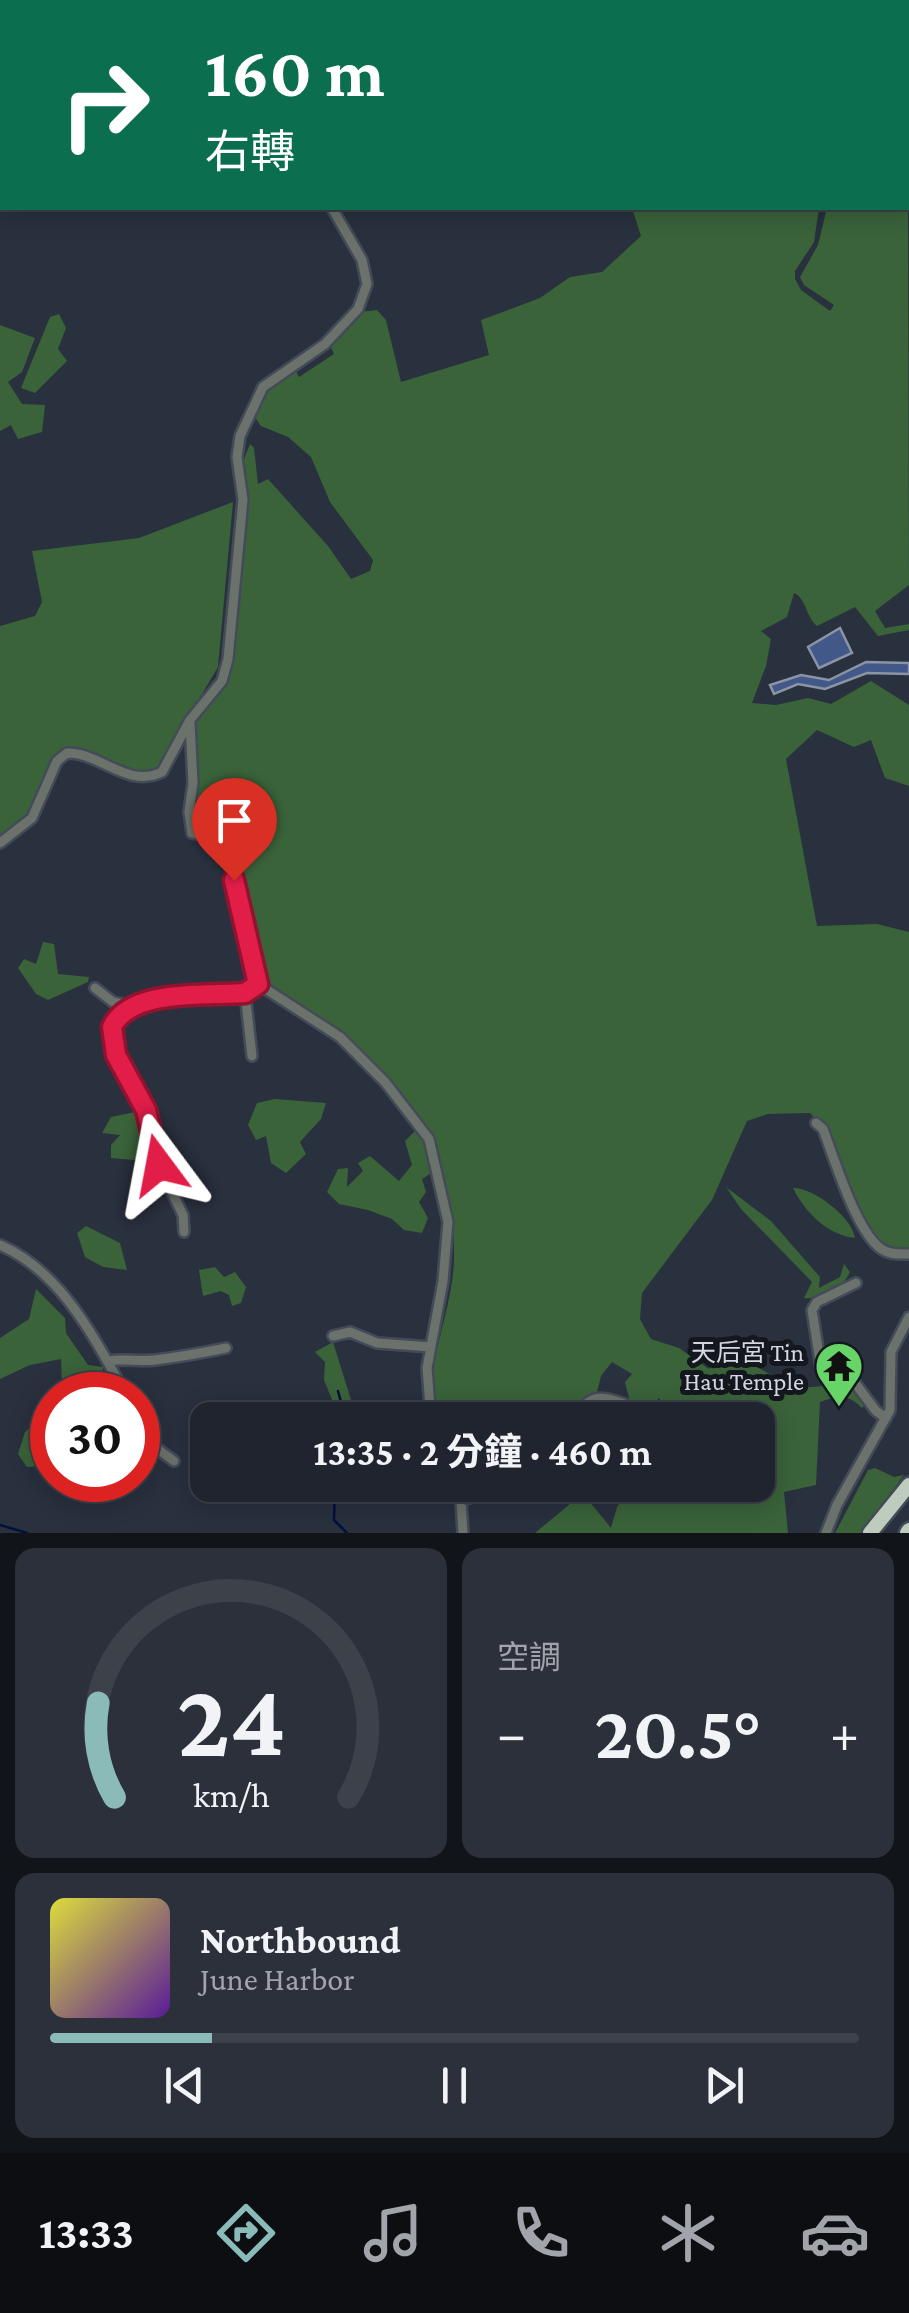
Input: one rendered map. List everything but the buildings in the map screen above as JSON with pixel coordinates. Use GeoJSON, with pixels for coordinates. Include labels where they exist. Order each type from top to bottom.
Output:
{"type":"FeatureCollection","features":[{"type":"Feature","properties":{"kind":"highway"},"geometry":{"type":"LineString","coordinates":[[870,1533],[909,1485]]}},
{"type":"Feature","properties":{"kind":"street"},"geometry":{"type":"LineString","coordinates":[[0,843],[32,818],[57,761],[64,754],[78,753],[130,775],[153,776],[169,764],[190,720],[219,686],[227,664],[243,500],[236,457],[240,436],[263,386],[325,344],[363,301],[367,284],[362,260],[333,210]]}},
{"type":"Feature","properties":{"kind":"street"},"geometry":{"type":"LineString","coordinates":[[190,720],[193,783],[188,812],[192,833],[222,838],[226,844],[258,984],[340,1037],[386,1082],[429,1138],[448,1222],[443,1281],[427,1368],[429,1402]]}},
{"type":"Feature","properties":{"kind":"street"},"geometry":{"type":"LineString","coordinates":[[95,988],[113,1002],[139,1003],[245,993],[258,984]]}},
{"type":"Feature","properties":{"kind":"street"},"geometry":{"type":"LineString","coordinates":[[245,993],[252,1056]]}},
{"type":"Feature","properties":{"kind":"street"},"geometry":{"type":"LineString","coordinates":[[139,1003],[114,1022],[116,1055],[146,1110],[159,1165],[183,1215],[184,1232]]}},
{"type":"Feature","properties":{"kind":"street"},"geometry":{"type":"LineString","coordinates":[[816,1123],[823,1129],[860,1220],[875,1244],[894,1254],[909,1254]]}},
{"type":"Feature","properties":{"kind":"street"},"geometry":{"type":"LineString","coordinates":[[0,1245],[18,1253],[57,1288],[113,1372]]}},
{"type":"Feature","properties":{"kind":"street"},"geometry":{"type":"LineString","coordinates":[[856,1283],[817,1302],[812,1310],[819,1334],[816,1356],[828,1374],[855,1383],[886,1418]]}},
{"type":"Feature","properties":{"kind":"street"},"geometry":{"type":"LineString","coordinates":[[826,1533],[836,1505],[892,1405],[890,1359],[909,1317]]}},
{"type":"Feature","properties":{"kind":"street"},"geometry":{"type":"LineString","coordinates":[[333,1336],[350,1332],[377,1343],[431,1347]]}},
{"type":"Feature","properties":{"kind":"street"},"geometry":{"type":"LineString","coordinates":[[108,1362],[136,1357],[151,1361],[175,1359],[226,1348]]}},
{"type":"Feature","properties":{"kind":"street"},"geometry":{"type":"LineString","coordinates":[[587,1402],[600,1396],[618,1402]]}},
{"type":"Feature","properties":{"kind":"street"},"geometry":{"type":"LineString","coordinates":[[160,1450],[174,1461]]}},
{"type":"Feature","properties":{"kind":"street"},"geometry":{"type":"LineString","coordinates":[[461,1502],[463,1533]]}},
{"type":"Feature","properties":{"kind":"green space"},"geometry":{"type":"Polygon","coordinates":[[[633,210],[819,210],[814,242],[795,271],[795,279],[801,290],[830,311],[834,305],[804,285],[800,277],[818,245],[827,210],[908,210],[909,585],[875,611],[885,628],[909,624],[909,630],[878,636],[855,607],[817,626],[794,593],[787,617],[761,631],[771,639],[752,703],[776,705],[808,698],[831,704],[871,681],[909,705],[909,786],[885,778],[871,740],[854,747],[817,730],[786,759],[817,926],[877,924],[909,932],[909,1248],[888,1245],[872,1234],[859,1217],[832,1150],[810,1113],[768,1114],[747,1121],[712,1200],[642,1293],[640,1319],[651,1339],[679,1348],[709,1369],[725,1356],[736,1358],[797,1386],[846,1383],[871,1400],[862,1408],[843,1397],[820,1402],[816,1485],[784,1492],[788,1533],[535,1533],[570,1504],[583,1502],[590,1502],[611,1528],[620,1502],[775,1502],[775,1402],[662,1402],[659,1398],[655,1402],[630,1402],[625,1382],[632,1374],[612,1362],[601,1376],[597,1392],[587,1402],[433,1402],[433,1377],[450,1293],[454,1249],[451,1214],[433,1140],[413,1109],[348,1038],[288,998],[263,974],[245,878],[232,844],[221,835],[200,834],[193,825],[189,772],[197,769],[194,721],[224,683],[242,464],[250,444],[254,448],[258,484],[268,479],[328,546],[351,579],[370,571],[373,560],[330,502],[311,457],[288,437],[261,426],[252,413],[263,391],[295,369],[299,377],[334,354],[329,343],[360,312],[377,310],[386,320],[401,382],[489,355],[481,320],[540,298],[570,277],[602,272],[641,236],[633,210]]]}},
{"type":"Feature","properties":{"kind":"green space"},"geometry":{"type":"Polygon","coordinates":[[[59,314],[66,328],[58,349],[67,361],[35,393],[21,388],[50,317],[59,314]]]}},
{"type":"Feature","properties":{"kind":"green space"},"geometry":{"type":"Polygon","coordinates":[[[0,325],[35,338],[22,372],[8,382],[22,404],[45,405],[42,432],[18,439],[11,425],[0,431],[0,325]]]}},
{"type":"Feature","properties":{"kind":"green space"},"geometry":{"type":"Polygon","coordinates":[[[233,502],[218,667],[176,738],[175,757],[166,773],[144,775],[76,750],[57,759],[23,826],[0,841],[0,626],[35,616],[42,602],[32,551],[139,538],[233,502]]]}},
{"type":"Feature","properties":{"kind":"green space"},"geometry":{"type":"Polygon","coordinates":[[[43,942],[54,944],[58,974],[89,977],[88,982],[48,1000],[36,994],[18,968],[24,959],[36,964],[43,942]]]}},
{"type":"Feature","properties":{"kind":"green space"},"geometry":{"type":"Polygon","coordinates":[[[275,1099],[326,1103],[321,1119],[300,1142],[306,1154],[286,1173],[271,1163],[266,1136],[256,1140],[248,1125],[257,1103],[275,1099]]]}},
{"type":"Feature","properties":{"kind":"green space"},"geometry":{"type":"Polygon","coordinates":[[[150,1109],[160,1135],[139,1135],[148,1145],[134,1160],[111,1158],[111,1145],[120,1135],[102,1133],[111,1117],[150,1109]]]}},
{"type":"Feature","properties":{"kind":"green space"},"geometry":{"type":"Polygon","coordinates":[[[416,1130],[426,1145],[430,1174],[422,1179],[426,1192],[419,1202],[428,1218],[422,1233],[404,1230],[392,1219],[368,1210],[339,1204],[327,1192],[338,1169],[348,1168],[347,1187],[363,1171],[358,1163],[370,1156],[399,1181],[412,1165],[405,1141],[416,1130]]]}},
{"type":"Feature","properties":{"kind":"green space"},"geometry":{"type":"Polygon","coordinates":[[[726,1187],[771,1221],[820,1277],[819,1288],[840,1277],[844,1264],[850,1272],[847,1278],[824,1295],[804,1298],[812,1282],[741,1209],[726,1187]]]}},
{"type":"Feature","properties":{"kind":"green space"},"geometry":{"type":"Polygon","coordinates":[[[793,1188],[831,1205],[847,1221],[855,1238],[818,1221],[793,1188]]]}},
{"type":"Feature","properties":{"kind":"green space"},"geometry":{"type":"Polygon","coordinates":[[[86,1226],[120,1243],[127,1270],[103,1267],[85,1257],[77,1233],[86,1226]]]}},
{"type":"Feature","properties":{"kind":"green space"},"geometry":{"type":"Polygon","coordinates":[[[215,1267],[224,1277],[235,1272],[246,1287],[241,1303],[232,1306],[229,1295],[221,1291],[203,1296],[199,1270],[215,1267]]]}},
{"type":"Feature","properties":{"kind":"green space"},"geometry":{"type":"Polygon","coordinates":[[[36,1289],[65,1318],[66,1333],[88,1365],[103,1367],[103,1372],[61,1372],[61,1359],[30,1365],[0,1379],[0,1338],[29,1319],[36,1289]]]}},
{"type":"Feature","properties":{"kind":"green space"},"geometry":{"type":"Polygon","coordinates":[[[333,1342],[351,1400],[333,1402],[324,1380],[325,1362],[315,1352],[333,1342]]]}},
{"type":"Feature","properties":{"kind":"green space"},"geometry":{"type":"Polygon","coordinates":[[[30,1428],[30,1467],[18,1454],[30,1428]]]}},
{"type":"Feature","properties":{"kind":"green space"},"geometry":{"type":"Polygon","coordinates":[[[875,1468],[894,1477],[904,1475],[861,1533],[835,1533],[868,1470],[875,1468]]]}},
{"type":"Feature","properties":{"kind":"waterway"},"geometry":{"type":"LineString","coordinates":[[338,1391],[341,1402]]}},
{"type":"Feature","properties":{"kind":"waterway"},"geometry":{"type":"LineString","coordinates":[[335,1502],[334,1520],[347,1533]]}},
{"type":"Feature","properties":{"kind":"waterway"},"geometry":{"type":"LineString","coordinates":[[0,1525],[27,1533]]}},
{"type":"Feature","properties":{"kind":"place","name":"天后宮 Tin Hau Temple"},"geometry":{"type":"Point","coordinates":[839,1408]}},
{"type":"Feature","properties":{"kind":"route"},"geometry":{"type":"LineString","coordinates":[[159,1165],[146,1110],[116,1055],[112,1027],[118,1016],[139,1003],[245,993],[258,984],[234,880]]}}]}
